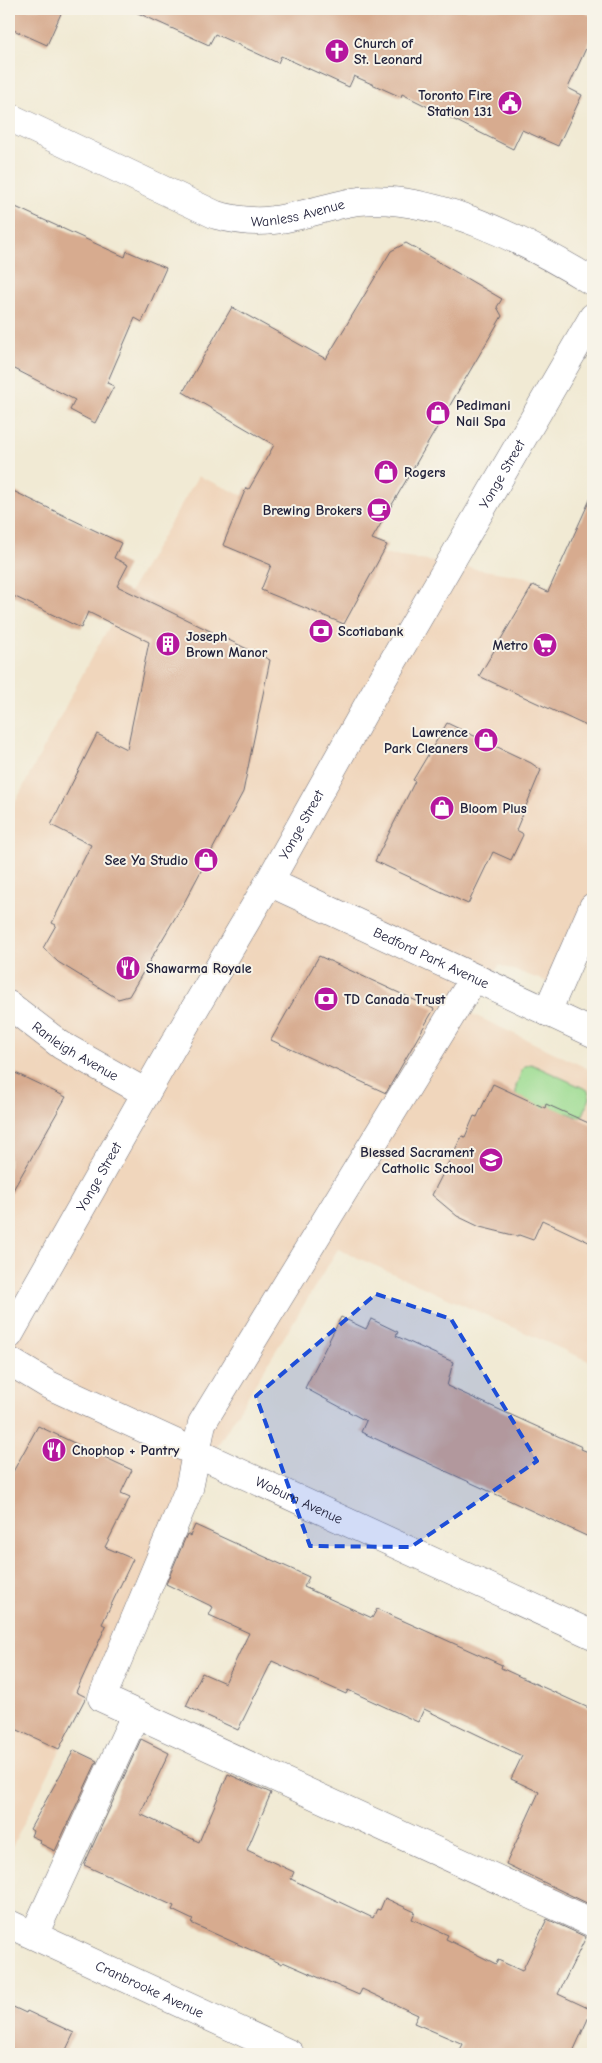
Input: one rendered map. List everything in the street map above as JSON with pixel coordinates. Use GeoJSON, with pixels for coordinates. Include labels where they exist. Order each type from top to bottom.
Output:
{"type":"FeatureCollection","features":[{"type":"Feature","properties":{"kind":"street","name":"Wanless Avenue"},"geometry":{"type":"LineString","coordinates":[[9,117],[216,215],[239,220],[274,220],[357,201],[377,200],[416,203],[457,215],[514,239],[565,264],[593,282]]}},
{"type":"Feature","properties":{"kind":"street","name":"Yonge Street"},"geometry":{"type":"LineString","coordinates":[[9,1335],[146,1093],[593,317]]}},
{"type":"Feature","properties":{"kind":"street","name":"Bedford Park Avenue"},"geometry":{"type":"LineString","coordinates":[[269,882],[593,1033]]}},
{"type":"Feature","properties":{"kind":"street"},"geometry":{"type":"LineString","coordinates":[[547,1012],[593,907]]}},
{"type":"Feature","properties":{"kind":"street"},"geometry":{"type":"LineString","coordinates":[[474,978],[202,1423],[189,1489],[102,1698],[593,1923]]}},
{"type":"Feature","properties":{"kind":"street","name":"Ranleigh Avenue"},"geometry":{"type":"LineString","coordinates":[[9,1005],[61,1045],[146,1093]]}},
{"type":"Feature","properties":{"kind":"street","name":"Woburn Avenue"},"geometry":{"type":"LineString","coordinates":[[9,1361],[49,1385],[593,1634]]}},
{"type":"Feature","properties":{"kind":"street"},"geometry":{"type":"LineString","coordinates":[[34,1936],[136,1714]]}},
{"type":"Feature","properties":{"kind":"street","name":"Cranbrooke Avenue"},"geometry":{"type":"LineString","coordinates":[[9,1924],[290,2054]]}},
{"type":"Feature","properties":{"kind":"highlighted area"},"geometry":{"type":"Polygon","coordinates":[[[376,1294],[451,1319],[537,1461],[411,1547],[310,1546],[256,1396],[376,1294]]]}},
{"type":"Feature","properties":{"kind":"shaded area"},"geometry":{"type":"Polygon","coordinates":[[[198,476],[377,553],[527,577],[593,609],[593,937],[571,990],[499,965],[472,1014],[593,1071],[593,1363],[338,1249],[188,1494],[9,1853],[9,814],[91,658],[198,476]]]}},
{"type":"Feature","properties":{"kind":"green space"},"geometry":{"type":"Polygon","coordinates":[[[531,1064],[588,1090],[590,1098],[583,1115],[577,1117],[568,1113],[557,1115],[516,1096],[516,1086],[523,1067],[531,1064]]]}},
{"type":"Feature","properties":{"kind":"building"},"geometry":{"type":"Polygon","coordinates":[[[9,9],[63,9],[47,45],[9,28],[9,9]]]}},
{"type":"Feature","properties":{"kind":"building"},"geometry":{"type":"Polygon","coordinates":[[[129,9],[577,9],[593,16],[593,33],[568,88],[582,95],[558,146],[522,130],[513,149],[402,94],[401,97],[354,76],[349,87],[281,56],[278,63],[215,34],[209,45],[129,9]]]}},
{"type":"Feature","properties":{"kind":"building"},"geometry":{"type":"Polygon","coordinates":[[[9,204],[125,257],[127,251],[166,268],[142,322],[135,318],[107,383],[114,386],[95,423],[70,410],[75,400],[9,366],[9,204]]]}},
{"type":"Feature","properties":{"kind":"building"},"geometry":{"type":"Polygon","coordinates":[[[406,243],[502,299],[497,307],[502,316],[372,539],[387,545],[344,624],[261,590],[271,565],[223,545],[246,488],[249,489],[274,445],[183,392],[232,307],[326,359],[391,251],[406,243]]]}},
{"type":"Feature","properties":{"kind":"building"},"geometry":{"type":"Polygon","coordinates":[[[9,489],[121,543],[114,558],[128,565],[117,586],[270,660],[243,792],[185,901],[129,996],[118,999],[58,962],[43,948],[56,925],[52,923],[91,845],[51,825],[97,734],[127,749],[149,642],[88,612],[81,628],[9,594],[9,489]]]}},
{"type":"Feature","properties":{"kind":"building","name":"Metro"},"geometry":{"type":"Polygon","coordinates":[[[593,493],[593,729],[479,676],[533,585],[548,592],[593,493]]]}},
{"type":"Feature","properties":{"kind":"building"},"geometry":{"type":"Polygon","coordinates":[[[447,723],[531,763],[541,770],[516,830],[523,835],[511,860],[493,852],[468,904],[375,861],[415,781],[413,780],[447,723]]]}},
{"type":"Feature","properties":{"kind":"building"},"geometry":{"type":"Polygon","coordinates":[[[319,956],[434,1009],[386,1093],[271,1040],[319,956]]]}},
{"type":"Feature","properties":{"kind":"building"},"geometry":{"type":"Polygon","coordinates":[[[9,1070],[66,1097],[9,1197],[9,1070]]]}},
{"type":"Feature","properties":{"kind":"building"},"geometry":{"type":"Polygon","coordinates":[[[493,1084],[545,1108],[546,1104],[593,1125],[593,1244],[542,1220],[533,1240],[519,1235],[480,1227],[457,1216],[432,1195],[462,1136],[465,1137],[474,1116],[477,1117],[493,1084]]]}},
{"type":"Feature","properties":{"kind":"building"},"geometry":{"type":"Polygon","coordinates":[[[341,1317],[366,1329],[371,1319],[398,1332],[396,1336],[453,1362],[447,1386],[582,1447],[581,1449],[593,1454],[593,1539],[361,1432],[366,1421],[305,1388],[341,1317]]]}},
{"type":"Feature","properties":{"kind":"building"},"geometry":{"type":"Polygon","coordinates":[[[38,1426],[132,1470],[121,1493],[130,1497],[105,1547],[133,1559],[102,1624],[106,1626],[76,1692],[86,1697],[59,1749],[9,1726],[9,1479],[38,1426]]]}},
{"type":"Feature","properties":{"kind":"building"},"geometry":{"type":"Polygon","coordinates":[[[195,1525],[309,1577],[304,1587],[372,1618],[377,1609],[502,1665],[501,1668],[593,1710],[593,1906],[506,1864],[539,1792],[511,1779],[522,1756],[424,1709],[418,1722],[348,1690],[346,1694],[272,1661],[238,1730],[186,1706],[202,1673],[225,1683],[249,1633],[209,1615],[213,1607],[166,1584],[187,1534],[190,1536],[195,1525]]]}},
{"type":"Feature","properties":{"kind":"building"},"geometry":{"type":"Polygon","coordinates":[[[141,1739],[169,1753],[140,1814],[199,1842],[228,1774],[271,1793],[247,1850],[294,1872],[291,1879],[373,1918],[377,1909],[380,1910],[385,1898],[415,1912],[412,1919],[448,1935],[446,1939],[496,1964],[498,1960],[522,1971],[547,1919],[586,1937],[558,1994],[592,2010],[572,2054],[458,2054],[463,2044],[414,2023],[418,2015],[362,1989],[359,1995],[283,1962],[282,1964],[191,1923],[193,1920],[172,1910],[174,1906],[84,1865],[141,1739]]]}},
{"type":"Feature","properties":{"kind":"building"},"geometry":{"type":"Polygon","coordinates":[[[74,1750],[97,1761],[55,1851],[39,1843],[40,1840],[31,1836],[33,1831],[30,1829],[74,1750]]]}},
{"type":"Feature","properties":{"kind":"building"},"geometry":{"type":"Polygon","coordinates":[[[9,2005],[26,2013],[27,2011],[74,2033],[64,2054],[9,2054],[9,2005]]]}},
{"type":"Feature","properties":{"kind":"place","name":"Church of St. Leonard"},"geometry":{"type":"Point","coordinates":[337,51]}},
{"type":"Feature","properties":{"kind":"place","name":"Toronto Fire Station 131"},"geometry":{"type":"Point","coordinates":[510,103]}},
{"type":"Feature","properties":{"kind":"place","name":"Pedimani Nail Spa"},"geometry":{"type":"Point","coordinates":[438,413]}},
{"type":"Feature","properties":{"kind":"place","name":"Rogers"},"geometry":{"type":"Point","coordinates":[386,472]}},
{"type":"Feature","properties":{"kind":"place","name":"Brewing Brokers"},"geometry":{"type":"Point","coordinates":[379,510]}},
{"type":"Feature","properties":{"kind":"place","name":"Scotiabank"},"geometry":{"type":"Point","coordinates":[321,631]}},
{"type":"Feature","properties":{"kind":"place","name":"Joseph Brown Manor"},"geometry":{"type":"Point","coordinates":[168,644]}},
{"type":"Feature","properties":{"kind":"place","name":"Metro"},"geometry":{"type":"Point","coordinates":[545,645]}},
{"type":"Feature","properties":{"kind":"place","name":"Lawrence Park Cleaners"},"geometry":{"type":"Point","coordinates":[486,740]}},
{"type":"Feature","properties":{"kind":"place","name":"Bloom Plus"},"geometry":{"type":"Point","coordinates":[442,808]}},
{"type":"Feature","properties":{"kind":"place","name":"See Ya Studio"},"geometry":{"type":"Point","coordinates":[206,860]}},
{"type":"Feature","properties":{"kind":"place","name":"Shawarma Royale"},"geometry":{"type":"Point","coordinates":[128,968]}},
{"type":"Feature","properties":{"kind":"place","name":"TD Canada Trust"},"geometry":{"type":"Point","coordinates":[326,999]}},
{"type":"Feature","properties":{"kind":"place","name":"Blessed Sacrament Catholic School"},"geometry":{"type":"Point","coordinates":[491,1160]}},
{"type":"Feature","properties":{"kind":"place","name":"Chophop + Pantry"},"geometry":{"type":"Point","coordinates":[54,1450]}}]}
